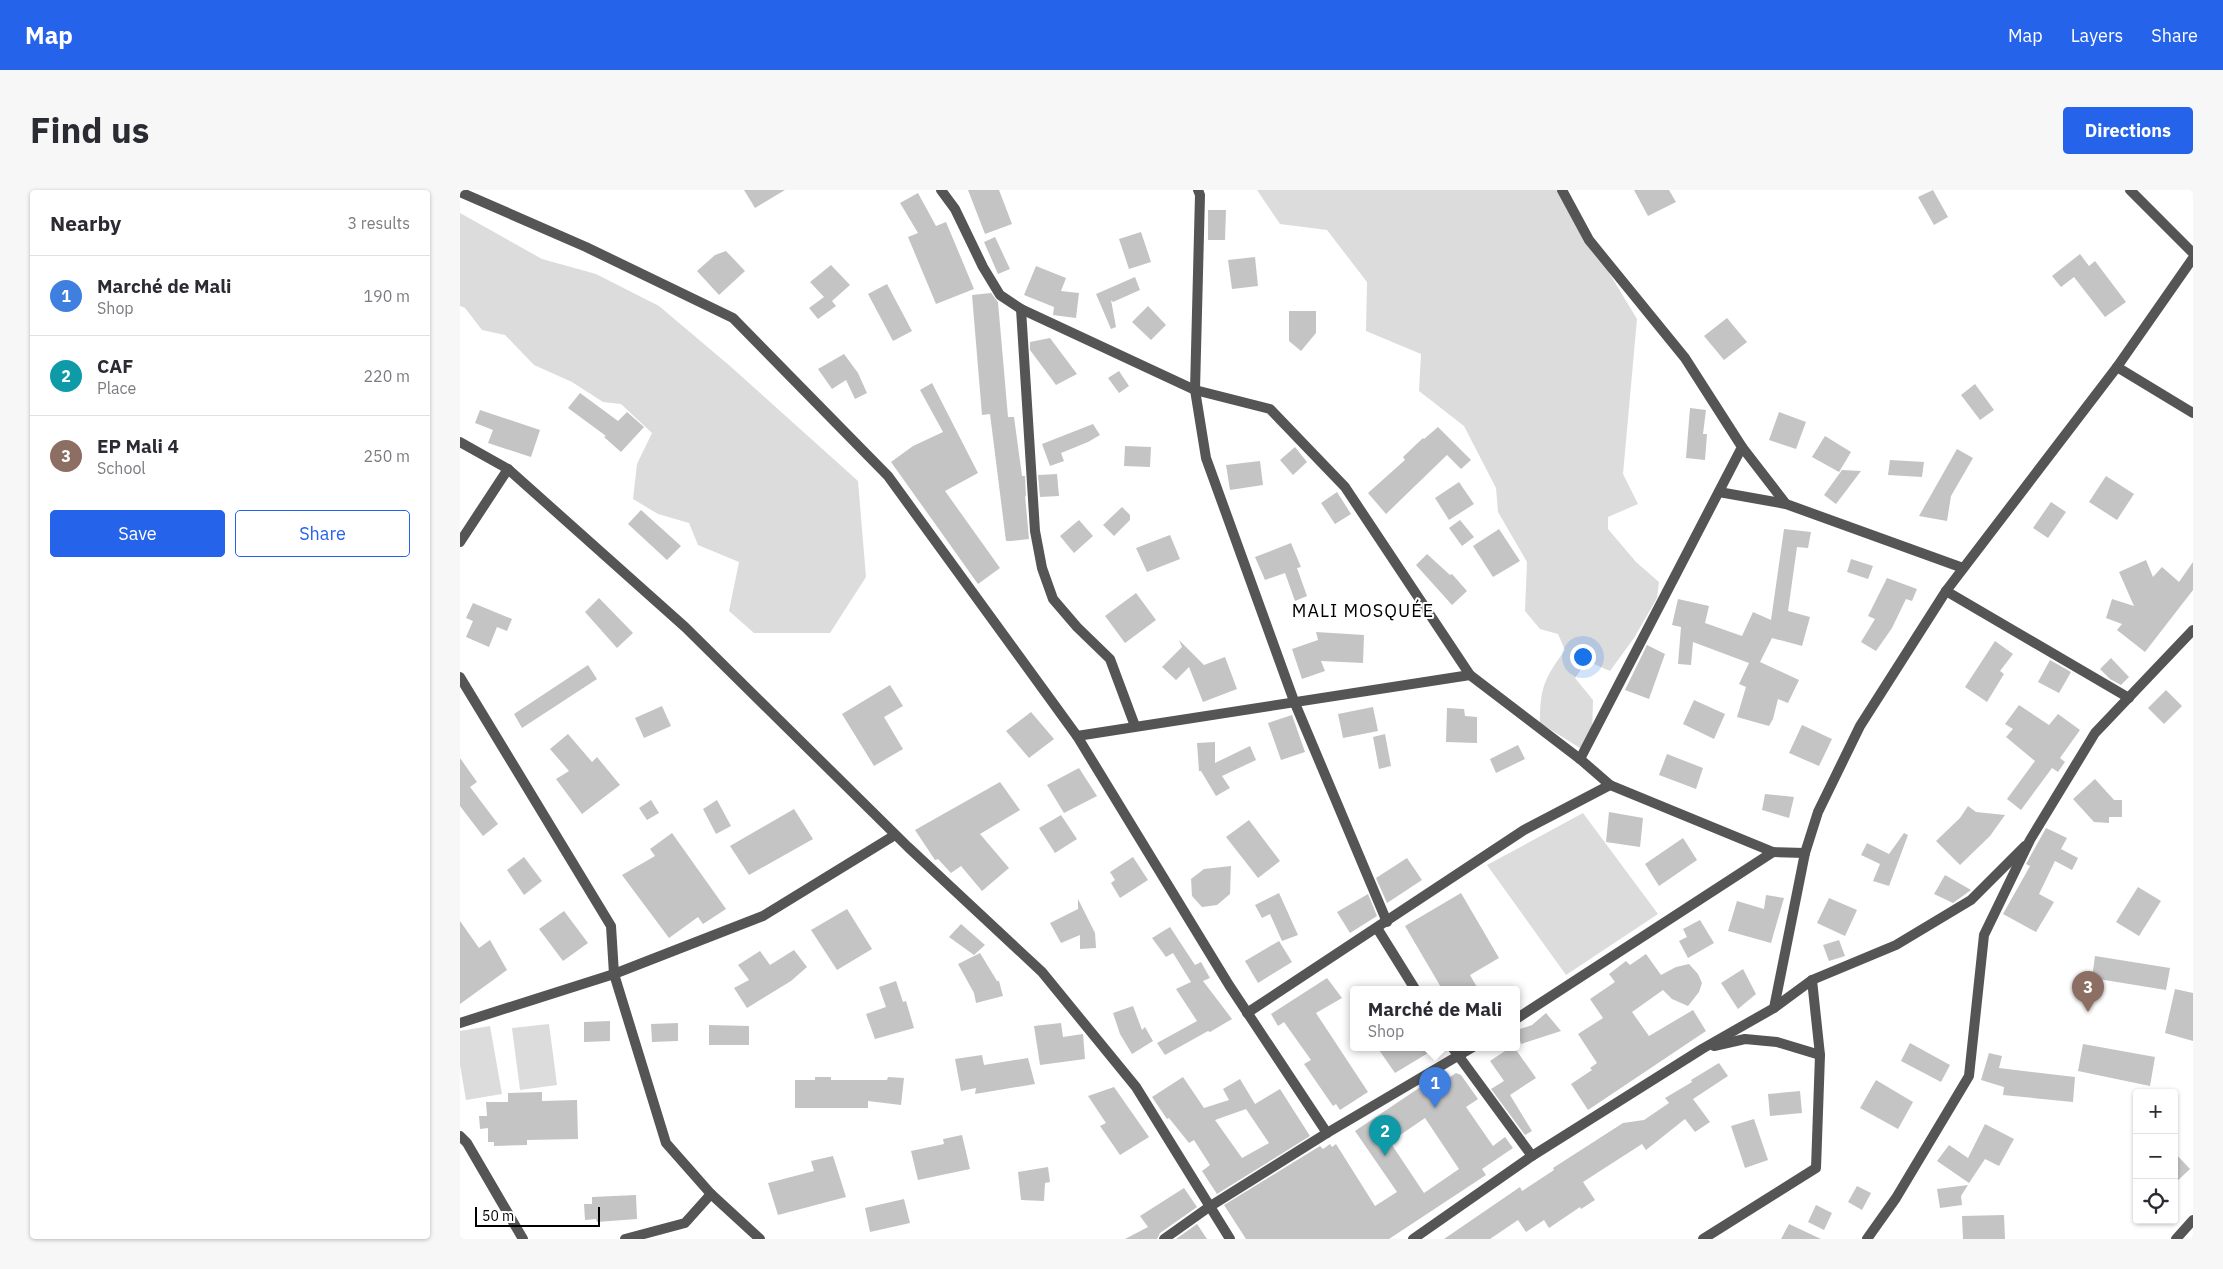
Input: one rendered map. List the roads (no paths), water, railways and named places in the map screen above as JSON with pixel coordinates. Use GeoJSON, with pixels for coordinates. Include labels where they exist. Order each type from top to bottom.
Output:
{"type":"FeatureCollection","features":[{"type":"Feature","properties":{"kind":"street"},"geometry":{"type":"LineString","coordinates":[[941,190],[955,209],[983,267],[1000,295],[1021,309],[1195,390],[1270,408],[1345,487],[1470,675],[1580,759],[1610,785],[1773,852],[1806,853]]}},
{"type":"Feature","properties":{"kind":"street"},"geometry":{"type":"LineString","coordinates":[[1198,190],[1200,195],[1195,390],[1206,458],[1294,701],[1386,922]]}},
{"type":"Feature","properties":{"kind":"street"},"geometry":{"type":"LineString","coordinates":[[1562,190],[1589,240],[1685,358],[1742,448],[1786,504]]}},
{"type":"Feature","properties":{"kind":"street"},"geometry":{"type":"LineString","coordinates":[[2130,190],[2193,253]]}},
{"type":"Feature","properties":{"kind":"street"},"geometry":{"type":"LineString","coordinates":[[460,192],[586,247],[733,318],[888,476],[1078,736],[1248,1013],[1327,1133]]}},
{"type":"Feature","properties":{"kind":"street"},"geometry":{"type":"LineString","coordinates":[[1774,1008],[1806,853],[1818,812],[1860,726],[1946,591],[2117,367],[2193,258]]}},
{"type":"Feature","properties":{"kind":"street"},"geometry":{"type":"LineString","coordinates":[[1021,309],[1035,531],[1042,568],[1053,599],[1110,660],[1135,726]]}},
{"type":"Feature","properties":{"kind":"street"},"geometry":{"type":"LineString","coordinates":[[2117,367],[2193,412]]}},
{"type":"Feature","properties":{"kind":"street"},"geometry":{"type":"LineString","coordinates":[[460,442],[508,469],[685,627],[895,835],[1042,972],[1136,1087],[1230,1239]]}},
{"type":"Feature","properties":{"kind":"street"},"geometry":{"type":"LineString","coordinates":[[1580,759],[1742,448]]}},
{"type":"Feature","properties":{"kind":"street"},"geometry":{"type":"LineString","coordinates":[[460,542],[508,469]]}},
{"type":"Feature","properties":{"kind":"street"},"geometry":{"type":"LineString","coordinates":[[1719,492],[1786,504],[1963,568]]}},
{"type":"Feature","properties":{"kind":"street"},"geometry":{"type":"LineString","coordinates":[[1946,591],[2129,698]]}},
{"type":"Feature","properties":{"kind":"street"},"geometry":{"type":"LineString","coordinates":[[1867,1239],[1896,1198],[1969,1076],[1984,935],[2030,840],[2096,733],[2193,630]]}},
{"type":"Feature","properties":{"kind":"street"},"geometry":{"type":"LineString","coordinates":[[1078,736],[1470,675]]}},
{"type":"Feature","properties":{"kind":"street"},"geometry":{"type":"LineString","coordinates":[[460,677],[611,926],[614,974],[666,1143],[711,1194],[760,1239]]}},
{"type":"Feature","properties":{"kind":"street"},"geometry":{"type":"LineString","coordinates":[[1248,1013],[1524,830],[1610,785]]}},
{"type":"Feature","properties":{"kind":"street"},"geometry":{"type":"LineString","coordinates":[[460,1023],[614,974],[763,916],[895,835]]}},
{"type":"Feature","properties":{"kind":"street"},"geometry":{"type":"LineString","coordinates":[[1414,1239],[1532,1156],[1702,1049],[1774,1008],[1812,980],[1896,945],[1971,900],[2030,840]]}},
{"type":"Feature","properties":{"kind":"street"},"geometry":{"type":"LineString","coordinates":[[1520,1016],[1773,852]]}},
{"type":"Feature","properties":{"kind":"street"},"geometry":{"type":"LineString","coordinates":[[1377,928],[1413,986]]}},
{"type":"Feature","properties":{"kind":"street"},"geometry":{"type":"LineString","coordinates":[[1703,1239],[1816,1168],[1820,1055],[1812,980]]}},
{"type":"Feature","properties":{"kind":"street"},"geometry":{"type":"LineString","coordinates":[[1702,1049],[1745,1039],[1777,1042],[1820,1055]]}},
{"type":"Feature","properties":{"kind":"street"},"geometry":{"type":"LineString","coordinates":[[1454,1051],[1532,1156]]}},
{"type":"Feature","properties":{"kind":"street"},"geometry":{"type":"LineString","coordinates":[[1164,1239],[1209,1207],[1327,1133],[1467,1051]]}},
{"type":"Feature","properties":{"kind":"street"},"geometry":{"type":"LineString","coordinates":[[460,1136],[467,1143],[523,1239]]}},
{"type":"Feature","properties":{"kind":"street"},"geometry":{"type":"LineString","coordinates":[[624,1239],[686,1223],[711,1194]]}},
{"type":"Feature","properties":{"kind":"street"},"geometry":{"type":"LineString","coordinates":[[2176,1239],[2193,1220]]}},
{"type":"Feature","properties":{"kind":"place","name":"EP Mali 4"},"geometry":{"type":"Point","coordinates":[2088,1012]}},
{"type":"Feature","properties":{"kind":"place","name":"Marché de Mali"},"geometry":{"type":"Point","coordinates":[1435,1108]}},
{"type":"Feature","properties":{"kind":"place","name":"CAF"},"geometry":{"type":"Point","coordinates":[1385,1156]}},
{"type":"Feature","properties":{"kind":"district","name":"MALI MOSQUÉE"},"geometry":{"type":"Point","coordinates":[1363,610]}}]}
